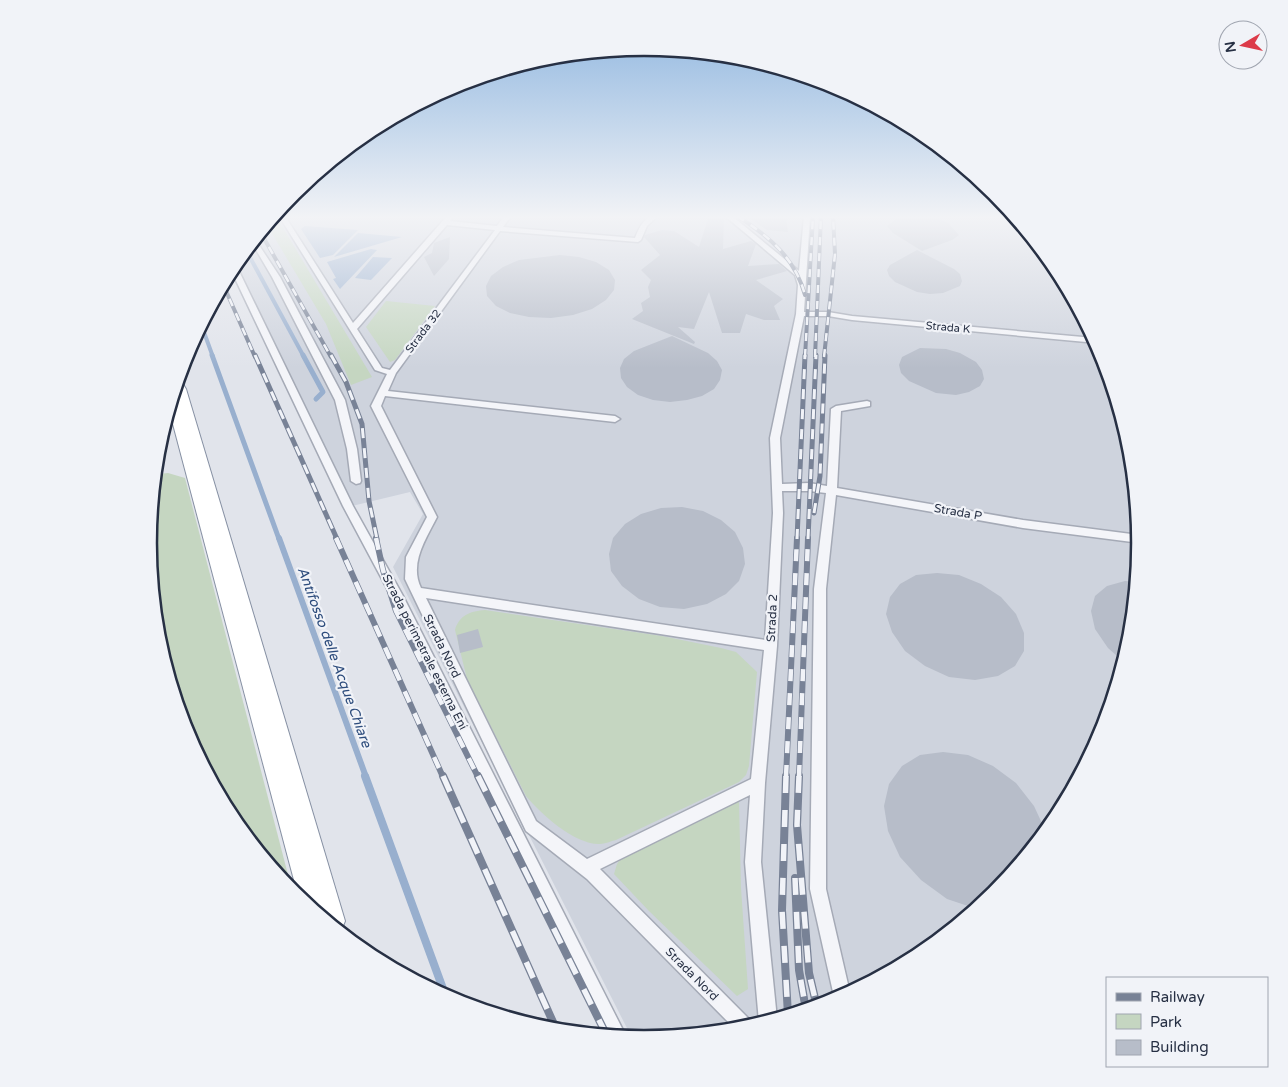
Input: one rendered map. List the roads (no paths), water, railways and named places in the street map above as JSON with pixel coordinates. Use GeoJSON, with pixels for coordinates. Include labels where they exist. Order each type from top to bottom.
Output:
{"type":"FeatureCollection","features":[{"type":"Feature","properties":{"kind":"highway"},"geometry":{"type":"LineString","coordinates":[[178,401],[322,909]]}},
{"type":"Feature","properties":{"kind":"lane"},"geometry":{"type":"LineString","coordinates":[[270,267],[340,400],[352,449],[356,481]]}},
{"type":"Feature","properties":{"kind":"lane"},"geometry":{"type":"LineString","coordinates":[[314,267],[379,370],[392,373]]}},
{"type":"Feature","properties":{"kind":"lane"},"geometry":{"type":"LineString","coordinates":[[353,328],[407,267]]}},
{"type":"Feature","properties":{"kind":"lane","name":"Strada 32"},"geometry":{"type":"LineString","coordinates":[[392,373],[470,267]]}},
{"type":"Feature","properties":{"kind":"lane"},"geometry":{"type":"LineString","coordinates":[[789,267],[798,274],[802,288]]}},
{"type":"Feature","properties":{"kind":"lane","name":"Strada 2"},"geometry":{"type":"LineString","coordinates":[[767,1015],[753,862],[758,783],[771,646],[778,513],[775,438],[800,314],[803,267]]}},
{"type":"Feature","properties":{"kind":"lane","name":"Strada perimetrale esterna Eni"},"geometry":{"type":"LineString","coordinates":[[237,277],[348,506],[397,596],[615,1030]]}},
{"type":"Feature","properties":{"kind":"lane","name":"Strada K"},"geometry":{"type":"LineString","coordinates":[[800,314],[828,314],[852,318],[1086,340]]}},
{"type":"Feature","properties":{"kind":"lane","name":"Strada Nord"},"geometry":{"type":"LineString","coordinates":[[392,373],[376,406],[432,517],[412,557],[411,579],[531,826],[586,868],[739,1021]]}},
{"type":"Feature","properties":{"kind":"lane"},"geometry":{"type":"LineString","coordinates":[[381,393],[615,419]]}},
{"type":"Feature","properties":{"kind":"lane"},"geometry":{"type":"LineString","coordinates":[[840,990],[818,889],[820,589],[831,491],[836,409],[867,404]]}},
{"type":"Feature","properties":{"kind":"lane","name":"Strada P"},"geometry":{"type":"LineString","coordinates":[[776,488],[809,488],[831,491],[1023,524],[1131,538]]}},
{"type":"Feature","properties":{"kind":"lane"},"geometry":{"type":"LineString","coordinates":[[416,592],[771,646]]}},
{"type":"Feature","properties":{"kind":"lane"},"geometry":{"type":"LineString","coordinates":[[586,868],[758,783]]}},
{"type":"Feature","properties":{"kind":"water"},"geometry":{"type":"Polygon","coordinates":[[[330,267],[361,267],[340,289],[333,279],[336,278],[330,267]]]}},
{"type":"Feature","properties":{"kind":"water"},"geometry":{"type":"Polygon","coordinates":[[[365,267],[384,267],[371,280],[355,278],[365,267]]]}},
{"type":"Feature","properties":{"kind":"waterway"},"geometry":{"type":"LineString","coordinates":[[255,267],[304,357]]}},
{"type":"Feature","properties":{"kind":"waterway","name":"Antifosso delle Acque Chiare"},"geometry":{"type":"LineString","coordinates":[[204,334],[213,357]]}},
{"type":"Feature","properties":{"kind":"waterway","name":"Antifosso delle Acque Chiare"},"geometry":{"type":"LineString","coordinates":[[212,355],[279,539]]}},
{"type":"Feature","properties":{"kind":"waterway"},"geometry":{"type":"LineString","coordinates":[[303,355],[323,392],[316,399]]}},
{"type":"Feature","properties":{"kind":"waterway","name":"Antifosso delle Acque Chiare"},"geometry":{"type":"LineString","coordinates":[[279,538],[366,777]]}},
{"type":"Feature","properties":{"kind":"waterway","name":"Antifosso delle Acque Chiare"},"geometry":{"type":"LineString","coordinates":[[365,776],[442,987]]}},
{"type":"Feature","properties":{"kind":"railway"},"geometry":{"type":"LineString","coordinates":[[280,267],[331,357]]}},
{"type":"Feature","properties":{"kind":"railway"},"geometry":{"type":"LineString","coordinates":[[793,267],[805,295]]}},
{"type":"Feature","properties":{"kind":"railway"},"geometry":{"type":"LineString","coordinates":[[805,357],[810,267]]}},
{"type":"Feature","properties":{"kind":"railway"},"geometry":{"type":"LineString","coordinates":[[815,357],[819,267]]}},
{"type":"Feature","properties":{"kind":"railway"},"geometry":{"type":"LineString","coordinates":[[824,357],[834,267]]}},
{"type":"Feature","properties":{"kind":"railway"},"geometry":{"type":"LineString","coordinates":[[227,292],[255,357]]}},
{"type":"Feature","properties":{"kind":"railway"},"geometry":{"type":"LineString","coordinates":[[255,355],[337,539]]}},
{"type":"Feature","properties":{"kind":"railway"},"geometry":{"type":"LineString","coordinates":[[331,355],[346,382],[362,424],[369,501],[377,539]]}},
{"type":"Feature","properties":{"kind":"railway"},"geometry":{"type":"LineString","coordinates":[[797,539],[805,355]]}},
{"type":"Feature","properties":{"kind":"railway"},"geometry":{"type":"LineString","coordinates":[[808,539],[816,355]]}},
{"type":"Feature","properties":{"kind":"railway"},"geometry":{"type":"LineString","coordinates":[[814,513],[820,476],[825,355]]}},
{"type":"Feature","properties":{"kind":"railway"},"geometry":{"type":"LineString","coordinates":[[336,538],[443,777]]}},
{"type":"Feature","properties":{"kind":"railway"},"geometry":{"type":"LineString","coordinates":[[376,538],[383,570],[396,611],[478,777]]}},
{"type":"Feature","properties":{"kind":"railway"},"geometry":{"type":"LineString","coordinates":[[786,777],[797,538]]}},
{"type":"Feature","properties":{"kind":"railway"},"geometry":{"type":"LineString","coordinates":[[799,777],[808,538]]}},
{"type":"Feature","properties":{"kind":"railway"},"geometry":{"type":"LineString","coordinates":[[443,776],[553,1022]]}},
{"type":"Feature","properties":{"kind":"railway"},"geometry":{"type":"LineString","coordinates":[[478,776],[604,1029]]}},
{"type":"Feature","properties":{"kind":"railway"},"geometry":{"type":"LineString","coordinates":[[786,776],[782,910],[788,1009]]}},
{"type":"Feature","properties":{"kind":"railway"},"geometry":{"type":"LineString","coordinates":[[799,776],[797,825],[809,973],[815,1000]]}},
{"type":"Feature","properties":{"kind":"railway"},"geometry":{"type":"LineString","coordinates":[[795,878],[799,970],[805,1004]]}}]}
